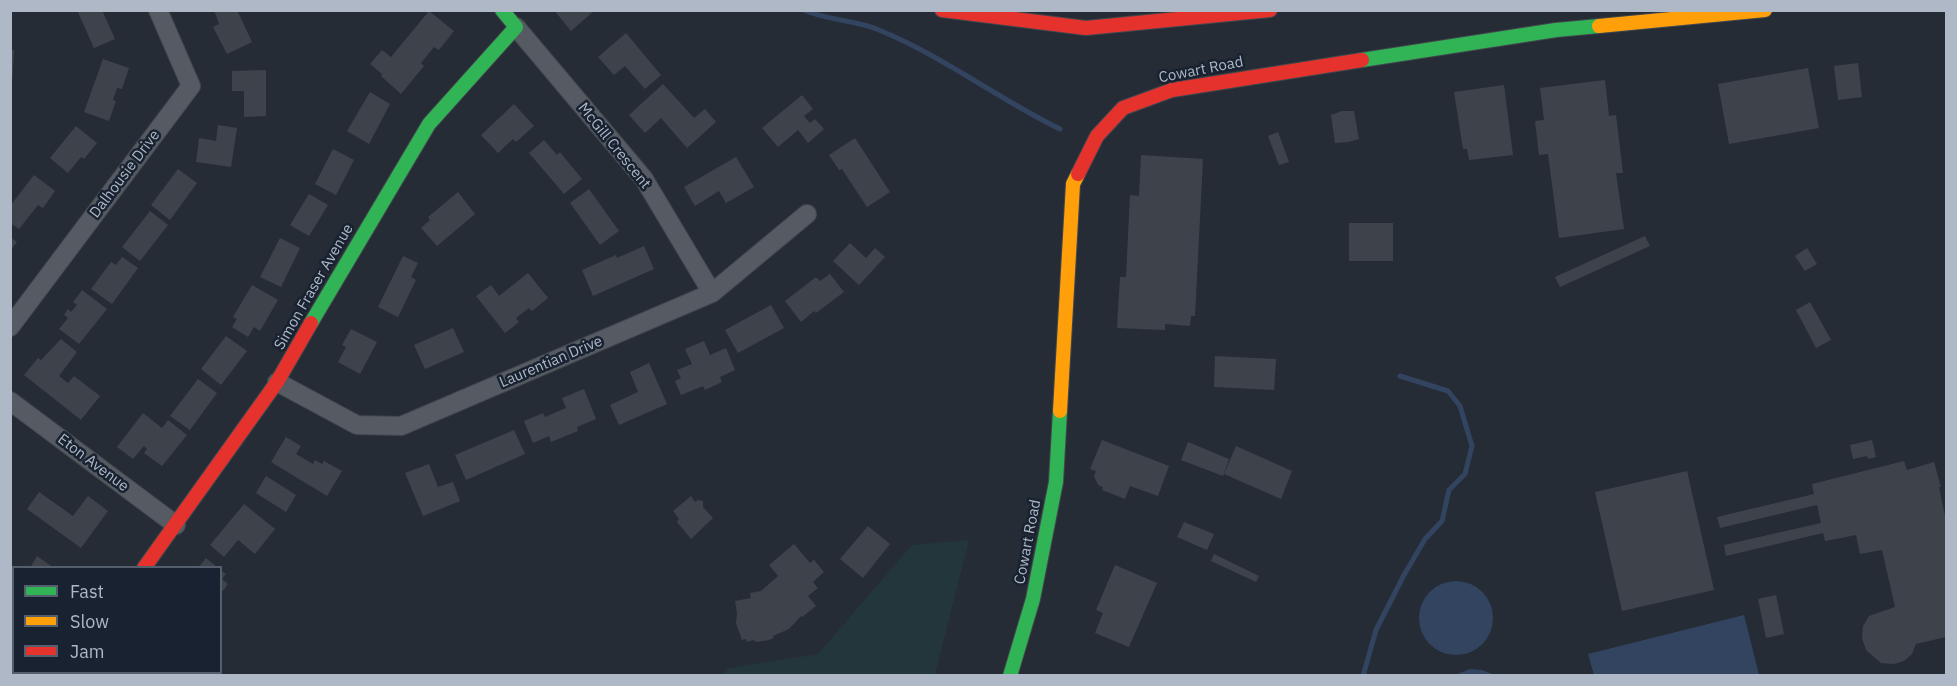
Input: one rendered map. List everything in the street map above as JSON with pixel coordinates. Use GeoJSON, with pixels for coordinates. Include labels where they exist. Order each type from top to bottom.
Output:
{"type":"FeatureCollection","features":[{"type":"Feature","properties":{"kind":"main road","name":"McGill Crescent"},"geometry":{"type":"LineString","coordinates":[[502,10],[516,27]]}},
{"type":"Feature","properties":{"kind":"main road"},"geometry":{"type":"LineString","coordinates":[[942,10],[1086,28],[1270,10]]}},
{"type":"Feature","properties":{"kind":"main road","name":"Cowart Road"},"geometry":{"type":"LineString","coordinates":[[1010,675],[1033,599],[1056,482],[1073,184],[1097,136],[1123,108],[1172,90],[1556,30],[1765,10]]}},
{"type":"Feature","properties":{"kind":"main road","name":"Simon Fraser Avenue"},"geometry":{"type":"LineString","coordinates":[[145,566],[277,382],[429,124],[516,27]]}},
{"type":"Feature","properties":{"kind":"street","name":"Dalhousie Drive"},"geometry":{"type":"LineString","coordinates":[[10,327],[191,86],[158,10]]}},
{"type":"Feature","properties":{"kind":"street","name":"McGill Crescent"},"geometry":{"type":"LineString","coordinates":[[516,27],[644,179],[712,293]]}},
{"type":"Feature","properties":{"kind":"street","name":"Laurentian Drive"},"geometry":{"type":"LineString","coordinates":[[277,382],[357,425],[401,426],[712,293],[807,214]]}},
{"type":"Feature","properties":{"kind":"street","name":"Eton Avenue"},"geometry":{"type":"LineString","coordinates":[[10,401],[176,525]]}},
{"type":"Feature","properties":{"kind":"green space"},"geometry":{"type":"Polygon","coordinates":[[[969,540],[935,675],[722,675],[729,668],[818,654],[912,545],[969,540]]]}},
{"type":"Feature","properties":{"kind":"water"},"geometry":{"type":"Polygon","coordinates":[[[1456,581],[1477,587],[1487,597],[1493,618],[1487,639],[1477,649],[1456,655],[1435,649],[1425,639],[1419,618],[1425,597],[1435,587],[1456,581]]]}},
{"type":"Feature","properties":{"kind":"water"},"geometry":{"type":"Polygon","coordinates":[[[1744,615],[1759,675],[1594,675],[1588,654],[1744,615]]]}},
{"type":"Feature","properties":{"kind":"water"},"geometry":{"type":"Polygon","coordinates":[[[1470,669],[1482,670],[1495,675],[1455,675],[1470,669]]]}},
{"type":"Feature","properties":{"kind":"building"},"geometry":{"type":"Polygon","coordinates":[[[77,10],[102,10],[115,39],[94,48],[77,10]]]}},
{"type":"Feature","properties":{"kind":"building"},"geometry":{"type":"Polygon","coordinates":[[[214,10],[237,10],[252,42],[227,54],[213,27],[219,24],[214,10]]]}},
{"type":"Feature","properties":{"kind":"building"},"geometry":{"type":"Polygon","coordinates":[[[554,10],[595,10],[571,31],[554,10]]]}},
{"type":"Feature","properties":{"kind":"building"},"geometry":{"type":"Polygon","coordinates":[[[429,11],[454,31],[439,50],[434,47],[421,63],[424,66],[401,94],[370,64],[382,50],[391,57],[429,11]]]}},
{"type":"Feature","properties":{"kind":"building"},"geometry":{"type":"Polygon","coordinates":[[[626,33],[661,75],[645,89],[625,66],[614,75],[598,57],[626,33]]]}},
{"type":"Feature","properties":{"kind":"building"},"geometry":{"type":"Polygon","coordinates":[[[10,50],[14,50],[12,84],[10,84],[10,50]]]}},
{"type":"Feature","properties":{"kind":"building"},"geometry":{"type":"Polygon","coordinates":[[[103,59],[129,68],[122,89],[117,88],[113,100],[116,101],[109,121],[84,112],[103,59]]]}},
{"type":"Feature","properties":{"kind":"building"},"geometry":{"type":"Polygon","coordinates":[[[1858,63],[1862,97],[1838,100],[1834,66],[1858,63]]]}},
{"type":"Feature","properties":{"kind":"building"},"geometry":{"type":"Polygon","coordinates":[[[1808,68],[1819,128],[1729,144],[1718,84],[1808,68]]]}},
{"type":"Feature","properties":{"kind":"building"},"geometry":{"type":"Polygon","coordinates":[[[266,70],[266,116],[244,117],[244,91],[232,91],[232,71],[266,70]]]}},
{"type":"Feature","properties":{"kind":"building"},"geometry":{"type":"Polygon","coordinates":[[[1605,80],[1609,116],[1616,115],[1623,173],[1616,173],[1624,229],[1559,238],[1548,154],[1539,155],[1535,121],[1544,120],[1540,88],[1605,80]]]}},
{"type":"Feature","properties":{"kind":"building"},"geometry":{"type":"Polygon","coordinates":[[[663,84],[694,118],[705,109],[716,122],[687,148],[661,118],[645,133],[629,115],[663,84]]]}},
{"type":"Feature","properties":{"kind":"building"},"geometry":{"type":"Polygon","coordinates":[[[1504,85],[1513,155],[1469,160],[1467,149],[1463,149],[1454,92],[1504,85]]]}},
{"type":"Feature","properties":{"kind":"building"},"geometry":{"type":"Polygon","coordinates":[[[370,92],[390,104],[369,144],[347,131],[370,92]]]}},
{"type":"Feature","properties":{"kind":"building"},"geometry":{"type":"Polygon","coordinates":[[[802,95],[813,109],[804,116],[810,123],[815,119],[824,129],[808,143],[798,130],[778,147],[762,128],[802,95]]]}},
{"type":"Feature","properties":{"kind":"building"},"geometry":{"type":"Polygon","coordinates":[[[514,104],[534,126],[516,142],[513,139],[498,153],[481,135],[514,104]]]}},
{"type":"Feature","properties":{"kind":"building"},"geometry":{"type":"Polygon","coordinates":[[[1342,111],[1354,111],[1359,139],[1335,143],[1331,115],[1342,111]]]}},
{"type":"Feature","properties":{"kind":"building"},"geometry":{"type":"Polygon","coordinates":[[[218,125],[237,128],[231,167],[196,162],[199,138],[216,141],[218,125]]]}},
{"type":"Feature","properties":{"kind":"building"},"geometry":{"type":"Polygon","coordinates":[[[76,126],[97,143],[68,173],[50,158],[76,126]]]}},
{"type":"Feature","properties":{"kind":"building"},"geometry":{"type":"Polygon","coordinates":[[[1278,132],[1289,162],[1279,165],[1268,136],[1278,132]]]}},
{"type":"Feature","properties":{"kind":"building"},"geometry":{"type":"Polygon","coordinates":[[[855,138],[890,192],[867,207],[842,169],[839,170],[829,155],[855,138]]]}},
{"type":"Feature","properties":{"kind":"building"},"geometry":{"type":"Polygon","coordinates":[[[544,140],[557,155],[560,152],[582,179],[564,194],[529,153],[544,140]]]}},
{"type":"Feature","properties":{"kind":"building"},"geometry":{"type":"Polygon","coordinates":[[[333,149],[354,160],[336,195],[315,184],[333,149]]]}},
{"type":"Feature","properties":{"kind":"building"},"geometry":{"type":"Polygon","coordinates":[[[1141,155],[1203,159],[1195,316],[1191,316],[1190,326],[1165,324],[1165,330],[1117,328],[1120,277],[1126,277],[1130,195],[1139,196],[1141,155]]]}},
{"type":"Feature","properties":{"kind":"building"},"geometry":{"type":"Polygon","coordinates":[[[736,157],[754,187],[726,203],[719,191],[695,206],[684,187],[736,157]]]}},
{"type":"Feature","properties":{"kind":"building"},"geometry":{"type":"Polygon","coordinates":[[[178,169],[197,183],[170,220],[151,205],[178,169]]]}},
{"type":"Feature","properties":{"kind":"building"},"geometry":{"type":"Polygon","coordinates":[[[34,175],[55,191],[43,208],[38,205],[19,229],[10,223],[10,206],[34,175]]]}},
{"type":"Feature","properties":{"kind":"building"},"geometry":{"type":"Polygon","coordinates":[[[589,189],[619,231],[600,245],[570,203],[589,189]]]}},
{"type":"Feature","properties":{"kind":"building"},"geometry":{"type":"Polygon","coordinates":[[[458,192],[475,214],[437,246],[421,228],[430,220],[428,217],[458,192]]]}},
{"type":"Feature","properties":{"kind":"building"},"geometry":{"type":"Polygon","coordinates":[[[309,194],[328,205],[309,236],[290,225],[309,194]]]}},
{"type":"Feature","properties":{"kind":"building"},"geometry":{"type":"Polygon","coordinates":[[[150,211],[168,225],[140,261],[122,247],[150,211]]]}},
{"type":"Feature","properties":{"kind":"building"},"geometry":{"type":"Polygon","coordinates":[[[1349,223],[1393,223],[1393,261],[1349,261],[1349,223]]]}},
{"type":"Feature","properties":{"kind":"building"},"geometry":{"type":"Polygon","coordinates":[[[1645,236],[1650,246],[1560,287],[1555,277],[1645,236]]]}},
{"type":"Feature","properties":{"kind":"building"},"geometry":{"type":"Polygon","coordinates":[[[10,237],[17,242],[10,251],[10,237]]]}},
{"type":"Feature","properties":{"kind":"building"},"geometry":{"type":"Polygon","coordinates":[[[280,238],[300,248],[281,287],[260,277],[280,238]]]}},
{"type":"Feature","properties":{"kind":"building"},"geometry":{"type":"Polygon","coordinates":[[[850,243],[866,258],[875,248],[885,257],[859,285],[833,261],[850,243]]]}},
{"type":"Feature","properties":{"kind":"building"},"geometry":{"type":"Polygon","coordinates":[[[644,246],[654,269],[593,296],[582,270],[644,246]]]}},
{"type":"Feature","properties":{"kind":"building"},"geometry":{"type":"Polygon","coordinates":[[[1807,248],[1817,264],[1805,271],[1795,256],[1807,248]]]}},
{"type":"Feature","properties":{"kind":"building"},"geometry":{"type":"Polygon","coordinates":[[[403,256],[418,263],[411,277],[416,280],[398,317],[378,307],[403,256]]]}},
{"type":"Feature","properties":{"kind":"building"},"geometry":{"type":"Polygon","coordinates":[[[122,257],[138,268],[112,304],[91,289],[111,262],[116,265],[122,257]]]}},
{"type":"Feature","properties":{"kind":"building"},"geometry":{"type":"Polygon","coordinates":[[[528,273],[548,298],[532,311],[529,308],[516,318],[519,322],[505,333],[476,296],[491,285],[499,296],[528,273]]]}},
{"type":"Feature","properties":{"kind":"building"},"geometry":{"type":"Polygon","coordinates":[[[830,274],[844,292],[801,322],[785,301],[816,277],[820,281],[830,274]]]}},
{"type":"Feature","properties":{"kind":"building"},"geometry":{"type":"Polygon","coordinates":[[[252,285],[278,300],[260,331],[254,327],[248,337],[232,327],[237,319],[233,317],[252,285]]]}},
{"type":"Feature","properties":{"kind":"building"},"geometry":{"type":"Polygon","coordinates":[[[82,290],[107,309],[79,344],[59,329],[68,318],[64,315],[68,309],[71,312],[77,305],[73,302],[82,290]]]}},
{"type":"Feature","properties":{"kind":"building"},"geometry":{"type":"Polygon","coordinates":[[[1810,302],[1831,340],[1816,348],[1796,310],[1810,302]]]}},
{"type":"Feature","properties":{"kind":"building"},"geometry":{"type":"Polygon","coordinates":[[[771,305],[784,328],[738,353],[725,330],[771,305]]]}},
{"type":"Feature","properties":{"kind":"building"},"geometry":{"type":"Polygon","coordinates":[[[453,328],[464,352],[425,369],[414,345],[453,328]]]}},
{"type":"Feature","properties":{"kind":"building"},"geometry":{"type":"Polygon","coordinates":[[[351,329],[377,342],[360,374],[338,362],[346,347],[342,345],[351,329]]]}},
{"type":"Feature","properties":{"kind":"building"},"geometry":{"type":"Polygon","coordinates":[[[226,336],[247,351],[221,385],[201,369],[226,336]]]}},
{"type":"Feature","properties":{"kind":"building"},"geometry":{"type":"Polygon","coordinates":[[[61,339],[77,352],[59,376],[68,383],[74,376],[100,396],[81,420],[24,375],[38,358],[41,360],[61,339]]]}},
{"type":"Feature","properties":{"kind":"building"},"geometry":{"type":"Polygon","coordinates":[[[704,341],[710,355],[726,348],[735,370],[720,377],[722,382],[705,390],[703,386],[681,395],[675,381],[681,378],[677,370],[692,364],[685,349],[704,341]]]}},
{"type":"Feature","properties":{"kind":"building"},"geometry":{"type":"Polygon","coordinates":[[[1215,356],[1276,359],[1274,390],[1214,387],[1215,356]]]}},
{"type":"Feature","properties":{"kind":"building"},"geometry":{"type":"Polygon","coordinates":[[[649,363],[667,404],[619,425],[610,405],[638,392],[630,372],[649,363]]]}},
{"type":"Feature","properties":{"kind":"building"},"geometry":{"type":"Polygon","coordinates":[[[198,379],[217,393],[190,430],[170,416],[198,379]]]}},
{"type":"Feature","properties":{"kind":"building"},"geometry":{"type":"Polygon","coordinates":[[[584,389],[596,419],[577,427],[578,431],[551,442],[549,436],[533,443],[524,421],[543,413],[545,417],[566,408],[562,398],[584,389]]]}},
{"type":"Feature","properties":{"kind":"building"},"geometry":{"type":"Polygon","coordinates":[[[143,413],[162,428],[168,420],[187,435],[162,466],[144,453],[147,449],[144,446],[133,459],[117,447],[143,413]]]}},
{"type":"Feature","properties":{"kind":"building"},"geometry":{"type":"Polygon","coordinates":[[[514,430],[525,454],[466,480],[455,455],[514,430]]]}},
{"type":"Feature","properties":{"kind":"building"},"geometry":{"type":"Polygon","coordinates":[[[286,437],[301,446],[296,454],[313,464],[315,460],[322,464],[324,461],[342,471],[327,496],[271,462],[286,437]]]}},
{"type":"Feature","properties":{"kind":"building"},"geometry":{"type":"Polygon","coordinates":[[[1102,440],[1169,466],[1158,496],[1130,486],[1125,499],[1102,490],[1103,487],[1098,485],[1094,476],[1096,471],[1090,469],[1102,440]]]}},
{"type":"Feature","properties":{"kind":"building"},"geometry":{"type":"Polygon","coordinates":[[[1872,440],[1876,457],[1853,459],[1850,445],[1872,440]]]}},
{"type":"Feature","properties":{"kind":"building"},"geometry":{"type":"Polygon","coordinates":[[[1188,442],[1229,459],[1223,476],[1181,460],[1188,442]]]}},
{"type":"Feature","properties":{"kind":"building"},"geometry":{"type":"Polygon","coordinates":[[[1236,446],[1292,471],[1281,499],[1224,474],[1236,446]]]}},
{"type":"Feature","properties":{"kind":"building"},"geometry":{"type":"Polygon","coordinates":[[[1904,461],[1907,470],[1934,462],[1941,487],[1939,487],[1946,521],[1946,637],[1916,644],[1912,654],[1904,661],[1894,664],[1881,663],[1866,650],[1862,638],[1863,626],[1869,616],[1895,607],[1882,550],[1860,554],[1856,535],[1825,541],[1823,533],[1726,556],[1724,545],[1821,523],[1817,505],[1720,528],[1717,517],[1814,494],[1812,484],[1904,461]]]}},
{"type":"Feature","properties":{"kind":"building"},"geometry":{"type":"Polygon","coordinates":[[[429,464],[438,487],[453,482],[460,501],[423,516],[405,473],[429,464]]]}},
{"type":"Feature","properties":{"kind":"building"},"geometry":{"type":"Polygon","coordinates":[[[1687,471],[1714,590],[1622,611],[1595,492],[1687,471]]]}},
{"type":"Feature","properties":{"kind":"building"},"geometry":{"type":"Polygon","coordinates":[[[266,476],[296,495],[286,512],[256,493],[266,476]]]}},
{"type":"Feature","properties":{"kind":"building"},"geometry":{"type":"Polygon","coordinates":[[[39,492],[73,516],[88,496],[108,511],[81,548],[27,509],[39,492]]]}},
{"type":"Feature","properties":{"kind":"building"},"geometry":{"type":"Polygon","coordinates":[[[691,496],[695,502],[703,501],[703,507],[713,518],[691,539],[677,522],[679,519],[673,511],[691,496]]]}},
{"type":"Feature","properties":{"kind":"building"},"geometry":{"type":"Polygon","coordinates":[[[244,504],[275,529],[255,554],[238,540],[224,557],[210,545],[244,504]]]}},
{"type":"Feature","properties":{"kind":"building"},"geometry":{"type":"Polygon","coordinates":[[[1184,522],[1214,534],[1207,550],[1177,537],[1184,522]]]}},
{"type":"Feature","properties":{"kind":"building"},"geometry":{"type":"Polygon","coordinates":[[[868,526],[890,544],[863,578],[840,559],[868,526]]]}},
{"type":"Feature","properties":{"kind":"building"},"geometry":{"type":"Polygon","coordinates":[[[794,544],[810,563],[814,560],[824,572],[813,582],[818,588],[808,596],[816,606],[801,616],[789,629],[773,636],[774,638],[757,642],[742,640],[736,623],[735,601],[751,598],[750,593],[761,591],[778,576],[769,565],[794,544]]]}},
{"type":"Feature","properties":{"kind":"building"},"geometry":{"type":"Polygon","coordinates":[[[1214,554],[1259,576],[1256,582],[1211,561],[1214,554]]]}},
{"type":"Feature","properties":{"kind":"building"},"geometry":{"type":"Polygon","coordinates":[[[37,556],[51,566],[31,566],[37,556]]]}},
{"type":"Feature","properties":{"kind":"building"},"geometry":{"type":"Polygon","coordinates":[[[206,558],[216,566],[200,566],[206,558]]]}},
{"type":"Feature","properties":{"kind":"building"},"geometry":{"type":"Polygon","coordinates":[[[1115,565],[1157,583],[1129,647],[1095,633],[1103,613],[1096,610],[1115,565]]]}},
{"type":"Feature","properties":{"kind":"building"},"geometry":{"type":"Polygon","coordinates":[[[222,579],[228,584],[222,590],[222,579]]]}},
{"type":"Feature","properties":{"kind":"building"},"geometry":{"type":"Polygon","coordinates":[[[12,589],[12,624],[10,623],[10,591],[12,589]]]}},
{"type":"Feature","properties":{"kind":"building"},"geometry":{"type":"Polygon","coordinates":[[[1776,595],[1784,634],[1766,638],[1758,599],[1776,595]]]}},
{"type":"Feature","properties":{"kind":"waterway"},"geometry":{"type":"LineString","coordinates":[[804,10],[862,24],[903,40],[1060,129]]}},
{"type":"Feature","properties":{"kind":"waterway"},"geometry":{"type":"LineString","coordinates":[[1363,676],[1376,630],[1425,539],[1442,521],[1449,490],[1465,474],[1472,446],[1460,406],[1448,391],[1400,376]]}},
{"type":"Feature","properties":{"kind":"traffic: fast"},"geometry":{"type":"LineString","coordinates":[[311,323],[429,124],[516,27],[502,10]]}},
{"type":"Feature","properties":{"kind":"traffic: fast"},"geometry":{"type":"LineString","coordinates":[[1362,60],[1556,30],[1599,26]]}},
{"type":"Feature","properties":{"kind":"traffic: fast"},"geometry":{"type":"LineString","coordinates":[[1010,676],[1033,599],[1056,482],[1060,411]]}},
{"type":"Feature","properties":{"kind":"traffic: slow"},"geometry":{"type":"LineString","coordinates":[[1599,26],[1765,10]]}},
{"type":"Feature","properties":{"kind":"traffic: slow"},"geometry":{"type":"LineString","coordinates":[[1060,411],[1073,184],[1078,174]]}},
{"type":"Feature","properties":{"kind":"traffic: jam"},"geometry":{"type":"LineString","coordinates":[[942,10],[1086,28],[1270,10]]}},
{"type":"Feature","properties":{"kind":"traffic: jam"},"geometry":{"type":"LineString","coordinates":[[1078,174],[1097,136],[1123,108],[1172,90],[1362,60]]}},
{"type":"Feature","properties":{"kind":"traffic: jam"},"geometry":{"type":"LineString","coordinates":[[145,566],[277,382],[311,323]]}}]}
